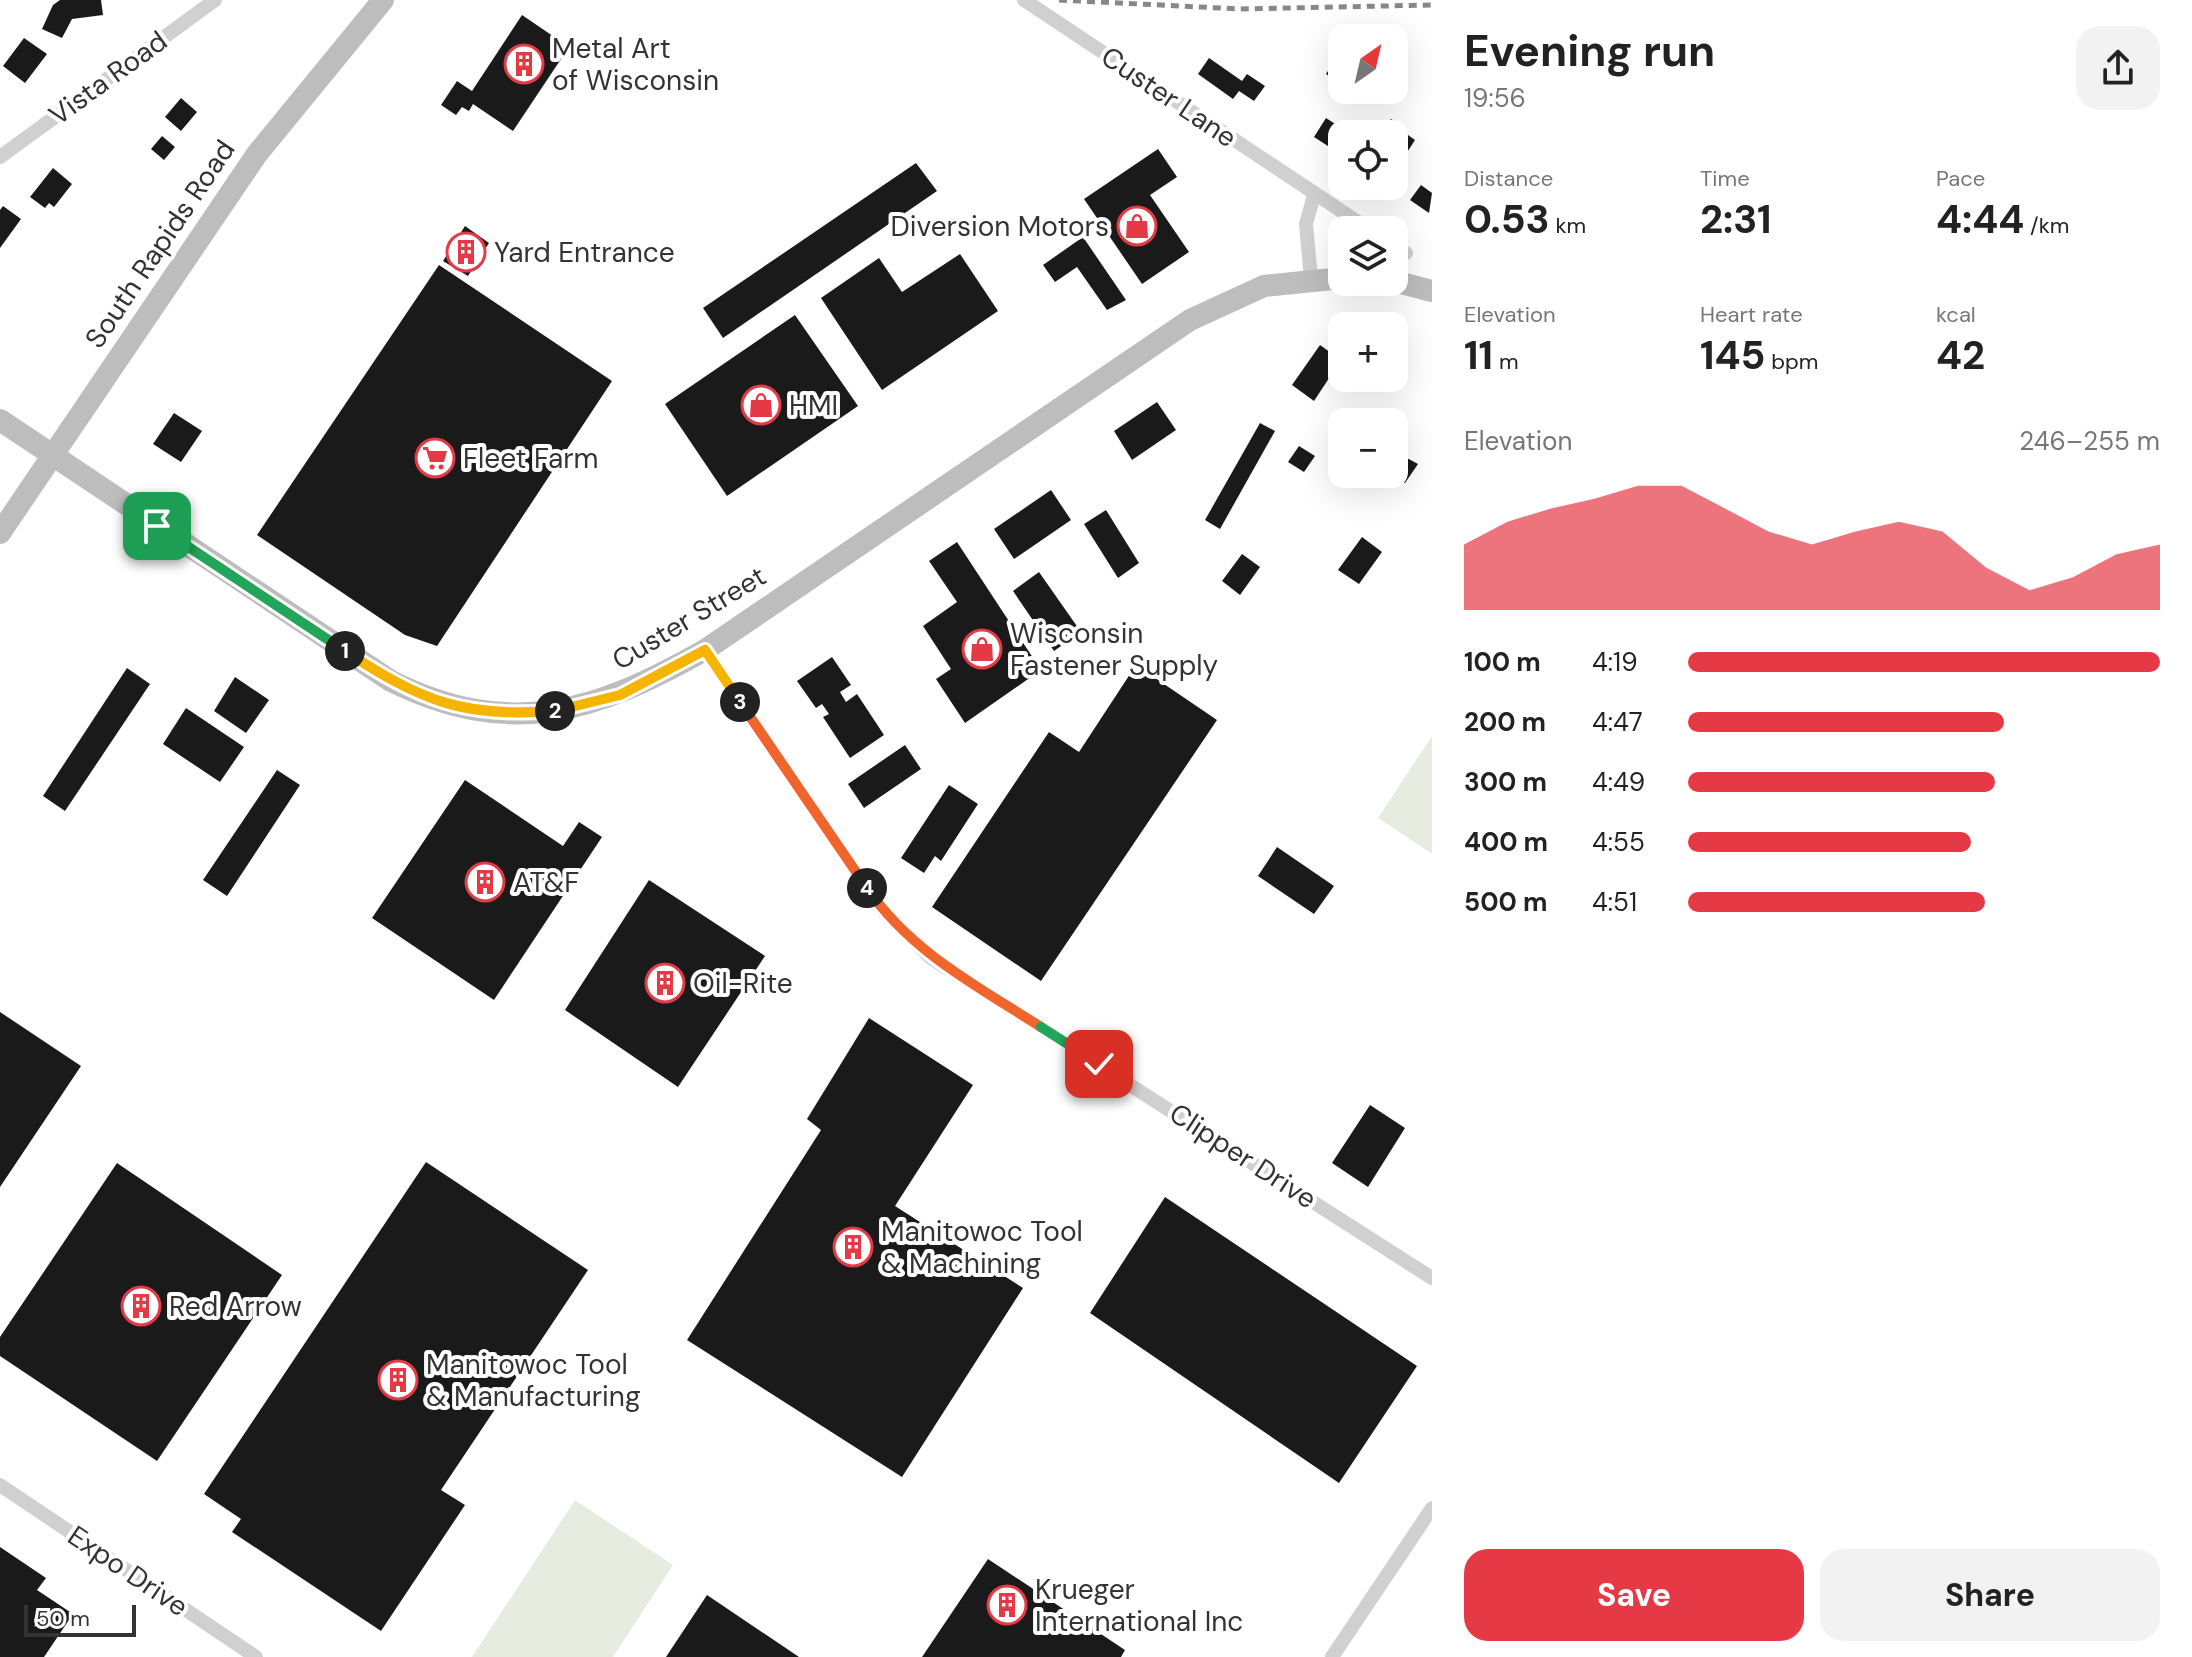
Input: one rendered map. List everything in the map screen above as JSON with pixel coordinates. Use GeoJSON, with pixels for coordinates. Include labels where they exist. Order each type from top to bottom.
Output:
{"type":"FeatureCollection","features":[{"type":"Feature","properties":{"kind":"street","name":"Vista Road"},"geometry":{"type":"LineString","coordinates":[[0,157],[215,0]]}},
{"type":"Feature","properties":{"kind":"street","name":"South Rapids Road"},"geometry":{"type":"LineString","coordinates":[[0,533],[257,154],[320,73],[383,0]]}},
{"type":"Feature","properties":{"kind":"street","name":"Custer Lane"},"geometry":{"type":"LineString","coordinates":[[1024,0],[1348,216]]}},
{"type":"Feature","properties":{"kind":"street"},"geometry":{"type":"LineString","coordinates":[[1311,279],[1306,224],[1314,195]]}},
{"type":"Feature","properties":{"kind":"street","name":"Custer Street"},"geometry":{"type":"LineString","coordinates":[[0,420],[391,681],[433,702],[473,710],[520,714],[567,710],[620,695],[705,650],[1190,320],[1264,286],[1328,278]]}},
{"type":"Feature","properties":{"kind":"street"},"geometry":{"type":"LineString","coordinates":[[1408,285],[1432,291]]}},
{"type":"Feature","properties":{"kind":"street","name":"Clipper Drive"},"geometry":{"type":"LineString","coordinates":[[705,650],[884,912],[921,949],[1432,1278]]}},
{"type":"Feature","properties":{"kind":"street","name":"Expo Drive"},"geometry":{"type":"LineString","coordinates":[[0,1485],[256,1657]]}},
{"type":"Feature","properties":{"kind":"street"},"geometry":{"type":"LineString","coordinates":[[1332,1657],[1432,1508]]}},
{"type":"Feature","properties":{"kind":"shaded area"},"geometry":{"type":"Polygon","coordinates":[[[1432,736],[1432,854],[1378,818],[1432,736]]]}},
{"type":"Feature","properties":{"kind":"shaded area"},"geometry":{"type":"Polygon","coordinates":[[[575,1500],[673,1565],[613,1657],[472,1657],[575,1500]]]}},
{"type":"Feature","properties":{"kind":"building"},"geometry":{"type":"Polygon","coordinates":[[[60,0],[101,0],[103,15],[72,19],[62,38],[42,29],[53,5],[60,0]]]}},
{"type":"Feature","properties":{"kind":"building","name":"Metal Art of Wisconsin"},"geometry":{"type":"Polygon","coordinates":[[[522,15],[569,47],[513,131],[473,104],[469,111],[462,107],[456,115],[441,105],[457,81],[472,91],[522,15]]]}},
{"type":"Feature","properties":{"kind":"building"},"geometry":{"type":"Polygon","coordinates":[[[24,38],[47,54],[25,83],[3,66],[24,38]]]}},
{"type":"Feature","properties":{"kind":"building"},"geometry":{"type":"Polygon","coordinates":[[[1209,58],[1242,81],[1247,74],[1265,86],[1254,101],[1239,91],[1233,99],[1198,74],[1209,58]]]}},
{"type":"Feature","properties":{"kind":"building"},"geometry":{"type":"Polygon","coordinates":[[[181,98],[197,112],[181,131],[165,117],[181,98]]]}},
{"type":"Feature","properties":{"kind":"building"},"geometry":{"type":"Polygon","coordinates":[[[1326,118],[1329,120],[1328,146],[1314,137],[1326,118]]]}},
{"type":"Feature","properties":{"kind":"building"},"geometry":{"type":"Polygon","coordinates":[[[1408,135],[1415,140],[1408,151],[1408,135]]]}},
{"type":"Feature","properties":{"kind":"building"},"geometry":{"type":"Polygon","coordinates":[[[162,136],[175,147],[164,160],[151,149],[162,136]]]}},
{"type":"Feature","properties":{"kind":"building","name":"Diversion Motors"},"geometry":{"type":"Polygon","coordinates":[[[1158,149],[1177,177],[1150,195],[1189,252],[1142,284],[1084,199],[1158,149]]]}},
{"type":"Feature","properties":{"kind":"building"},"geometry":{"type":"Polygon","coordinates":[[[916,163],[937,191],[723,338],[703,308],[916,163]]]}},
{"type":"Feature","properties":{"kind":"building"},"geometry":{"type":"Polygon","coordinates":[[[53,168],[72,184],[54,207],[49,203],[45,208],[30,197],[53,168]]]}},
{"type":"Feature","properties":{"kind":"building"},"geometry":{"type":"Polygon","coordinates":[[[1421,185],[1432,193],[1429,213],[1410,200],[1421,185]]]}},
{"type":"Feature","properties":{"kind":"building"},"geometry":{"type":"Polygon","coordinates":[[[3,206],[21,219],[0,248],[0,210],[3,206]]]}},
{"type":"Feature","properties":{"kind":"building","name":"Yard Entrance"},"geometry":{"type":"Polygon","coordinates":[[[465,226],[489,243],[468,276],[443,261],[465,226]]]}},
{"type":"Feature","properties":{"kind":"building"},"geometry":{"type":"Polygon","coordinates":[[[1083,237],[1126,300],[1107,310],[1077,267],[1055,282],[1043,265],[1083,237]]]}},
{"type":"Feature","properties":{"kind":"building"},"geometry":{"type":"Polygon","coordinates":[[[960,254],[998,311],[882,390],[821,298],[879,258],[902,292],[960,254]]]}},
{"type":"Feature","properties":{"kind":"building","name":"Fleet Farm"},"geometry":{"type":"Polygon","coordinates":[[[439,265],[612,381],[437,646],[405,635],[257,535],[439,265]]]}},
{"type":"Feature","properties":{"kind":"building","name":"HMI"},"geometry":{"type":"Polygon","coordinates":[[[795,315],[858,406],[727,496],[665,404],[795,315]]]}},
{"type":"Feature","properties":{"kind":"building"},"geometry":{"type":"Polygon","coordinates":[[[1320,345],[1328,351],[1328,380],[1314,401],[1292,385],[1320,345]]]}},
{"type":"Feature","properties":{"kind":"building"},"geometry":{"type":"Polygon","coordinates":[[[1157,402],[1176,430],[1132,460],[1114,431],[1157,402]]]}},
{"type":"Feature","properties":{"kind":"building"},"geometry":{"type":"Polygon","coordinates":[[[174,413],[202,431],[181,462],[153,444],[174,413]]]}},
{"type":"Feature","properties":{"kind":"building"},"geometry":{"type":"Polygon","coordinates":[[[1260,423],[1275,431],[1220,529],[1205,520],[1260,423]]]}},
{"type":"Feature","properties":{"kind":"building"},"geometry":{"type":"Polygon","coordinates":[[[1299,446],[1315,456],[1304,472],[1288,462],[1299,446]]]}},
{"type":"Feature","properties":{"kind":"building"},"geometry":{"type":"Polygon","coordinates":[[[1408,459],[1418,464],[1408,479],[1408,459]]]}},
{"type":"Feature","properties":{"kind":"building"},"geometry":{"type":"Polygon","coordinates":[[[1051,490],[1071,520],[1014,559],[994,529],[1051,490]]]}},
{"type":"Feature","properties":{"kind":"building"},"geometry":{"type":"Polygon","coordinates":[[[1106,510],[1139,563],[1118,578],[1084,524],[1106,510]]]}},
{"type":"Feature","properties":{"kind":"building"},"geometry":{"type":"Polygon","coordinates":[[[1362,537],[1382,552],[1359,584],[1338,570],[1362,537]]]}},
{"type":"Feature","properties":{"kind":"building","name":"Wisconsin Fastener Supply"},"geometry":{"type":"Polygon","coordinates":[[[957,542],[1041,670],[965,723],[936,679],[951,669],[923,626],[957,602],[929,561],[957,542]]]}},
{"type":"Feature","properties":{"kind":"building"},"geometry":{"type":"Polygon","coordinates":[[[1242,554],[1260,567],[1240,595],[1222,581],[1242,554]]]}},
{"type":"Feature","properties":{"kind":"building"},"geometry":{"type":"Polygon","coordinates":[[[1039,572],[1081,632],[1054,651],[1013,591],[1039,572]]]}},
{"type":"Feature","properties":{"kind":"building"},"geometry":{"type":"Polygon","coordinates":[[[832,657],[851,685],[840,692],[846,702],[857,694],[884,735],[850,758],[823,717],[829,714],[822,704],[816,708],[797,681],[832,657]]]}},
{"type":"Feature","properties":{"kind":"building"},"geometry":{"type":"Polygon","coordinates":[[[1136,665],[1217,720],[1041,981],[932,907],[1049,732],[1079,752],[1136,665]]]}},
{"type":"Feature","properties":{"kind":"building"},"geometry":{"type":"Polygon","coordinates":[[[127,668],[150,684],[65,811],[43,796],[127,668]]]}},
{"type":"Feature","properties":{"kind":"building"},"geometry":{"type":"Polygon","coordinates":[[[235,677],[269,700],[246,733],[214,711],[235,677]]]}},
{"type":"Feature","properties":{"kind":"building"},"geometry":{"type":"Polygon","coordinates":[[[186,708],[244,747],[220,782],[163,744],[186,708]]]}},
{"type":"Feature","properties":{"kind":"building"},"geometry":{"type":"Polygon","coordinates":[[[905,745],[921,769],[864,808],[848,784],[905,745]]]}},
{"type":"Feature","properties":{"kind":"building"},"geometry":{"type":"Polygon","coordinates":[[[277,770],[300,785],[227,896],[203,880],[277,770]]]}},
{"type":"Feature","properties":{"kind":"building","name":"AT&F"},"geometry":{"type":"Polygon","coordinates":[[[465,780],[563,846],[579,822],[602,837],[494,1000],[372,918],[465,780]]]}},
{"type":"Feature","properties":{"kind":"building"},"geometry":{"type":"Polygon","coordinates":[[[949,785],[978,804],[941,861],[935,856],[924,873],[901,858],[949,785]]]}},
{"type":"Feature","properties":{"kind":"building"},"geometry":{"type":"Polygon","coordinates":[[[1277,847],[1334,886],[1314,914],[1258,876],[1277,847]]]}},
{"type":"Feature","properties":{"kind":"building","name":"Oil-Rite"},"geometry":{"type":"Polygon","coordinates":[[[649,880],[765,956],[678,1087],[565,1010],[649,880]]]}},
{"type":"Feature","properties":{"kind":"building"},"geometry":{"type":"Polygon","coordinates":[[[0,1012],[81,1066],[0,1187],[0,1012]]]}},
{"type":"Feature","properties":{"kind":"building","name":"Manitowoc Tool & Machining"},"geometry":{"type":"Polygon","coordinates":[[[869,1018],[973,1085],[895,1206],[1023,1288],[902,1477],[687,1340],[821,1130],[807,1119],[869,1018]]]}},
{"type":"Feature","properties":{"kind":"building"},"geometry":{"type":"Polygon","coordinates":[[[1370,1105],[1405,1128],[1368,1187],[1332,1163],[1370,1105]]]}},
{"type":"Feature","properties":{"kind":"building","name":"Manitowoc Tool & Manufacturing"},"geometry":{"type":"Polygon","coordinates":[[[426,1162],[588,1270],[441,1490],[465,1505],[381,1631],[232,1532],[241,1519],[204,1494],[426,1162]]]}},
{"type":"Feature","properties":{"kind":"building","name":"Red Arrow"},"geometry":{"type":"Polygon","coordinates":[[[117,1163],[282,1275],[157,1461],[0,1356],[0,1337],[117,1163]]]}},
{"type":"Feature","properties":{"kind":"building"},"geometry":{"type":"Polygon","coordinates":[[[1165,1197],[1417,1366],[1339,1483],[1090,1313],[1165,1197]]]}},
{"type":"Feature","properties":{"kind":"building"},"geometry":{"type":"Polygon","coordinates":[[[0,1547],[46,1578],[37,1590],[73,1614],[44,1657],[0,1657],[0,1547]]]}},
{"type":"Feature","properties":{"kind":"building","name":"Krueger International Inc"},"geometry":{"type":"Polygon","coordinates":[[[988,1559],[1125,1650],[1121,1657],[922,1657],[988,1559]]]}},
{"type":"Feature","properties":{"kind":"building"},"geometry":{"type":"Polygon","coordinates":[[[707,1595],[799,1657],[666,1657],[707,1595]]]}},
{"type":"Feature","properties":{"kind":"railway"},"geometry":{"type":"LineString","coordinates":[[1059,0],[1240,9],[1432,5]]}},
{"type":"Feature","properties":{"kind":"place","name":"Metal Art of Wisconsin"},"geometry":{"type":"Point","coordinates":[524,64]}},
{"type":"Feature","properties":{"kind":"place","name":"Diversion Motors"},"geometry":{"type":"Point","coordinates":[1137,226]}},
{"type":"Feature","properties":{"kind":"place","name":"Yard Entrance"},"geometry":{"type":"Point","coordinates":[466,252]}},
{"type":"Feature","properties":{"kind":"place","name":"HMI"},"geometry":{"type":"Point","coordinates":[761,405]}},
{"type":"Feature","properties":{"kind":"place","name":"Fleet Farm"},"geometry":{"type":"Point","coordinates":[435,458]}},
{"type":"Feature","properties":{"kind":"place","name":"Wisconsin Fastener Supply"},"geometry":{"type":"Point","coordinates":[982,649]}},
{"type":"Feature","properties":{"kind":"place","name":"AT&F"},"geometry":{"type":"Point","coordinates":[485,882]}},
{"type":"Feature","properties":{"kind":"place","name":"Oil-Rite"},"geometry":{"type":"Point","coordinates":[665,983]}},
{"type":"Feature","properties":{"kind":"place","name":"Manitowoc Tool & Machining"},"geometry":{"type":"Point","coordinates":[853,1247]}},
{"type":"Feature","properties":{"kind":"place","name":"Red Arrow"},"geometry":{"type":"Point","coordinates":[141,1306]}},
{"type":"Feature","properties":{"kind":"place","name":"Manitowoc Tool & Manufacturing"},"geometry":{"type":"Point","coordinates":[398,1380]}},
{"type":"Feature","properties":{"kind":"place","name":"Krueger International Inc"},"geometry":{"type":"Point","coordinates":[1007,1605]}},
{"type":"Feature","properties":{"kind":"route"},"geometry":{"type":"LineString","coordinates":[[157,526],[391,681],[433,702],[473,710],[520,714],[567,710],[620,695],[705,650],[900,931],[931,958],[1099,1064]]}}]}
